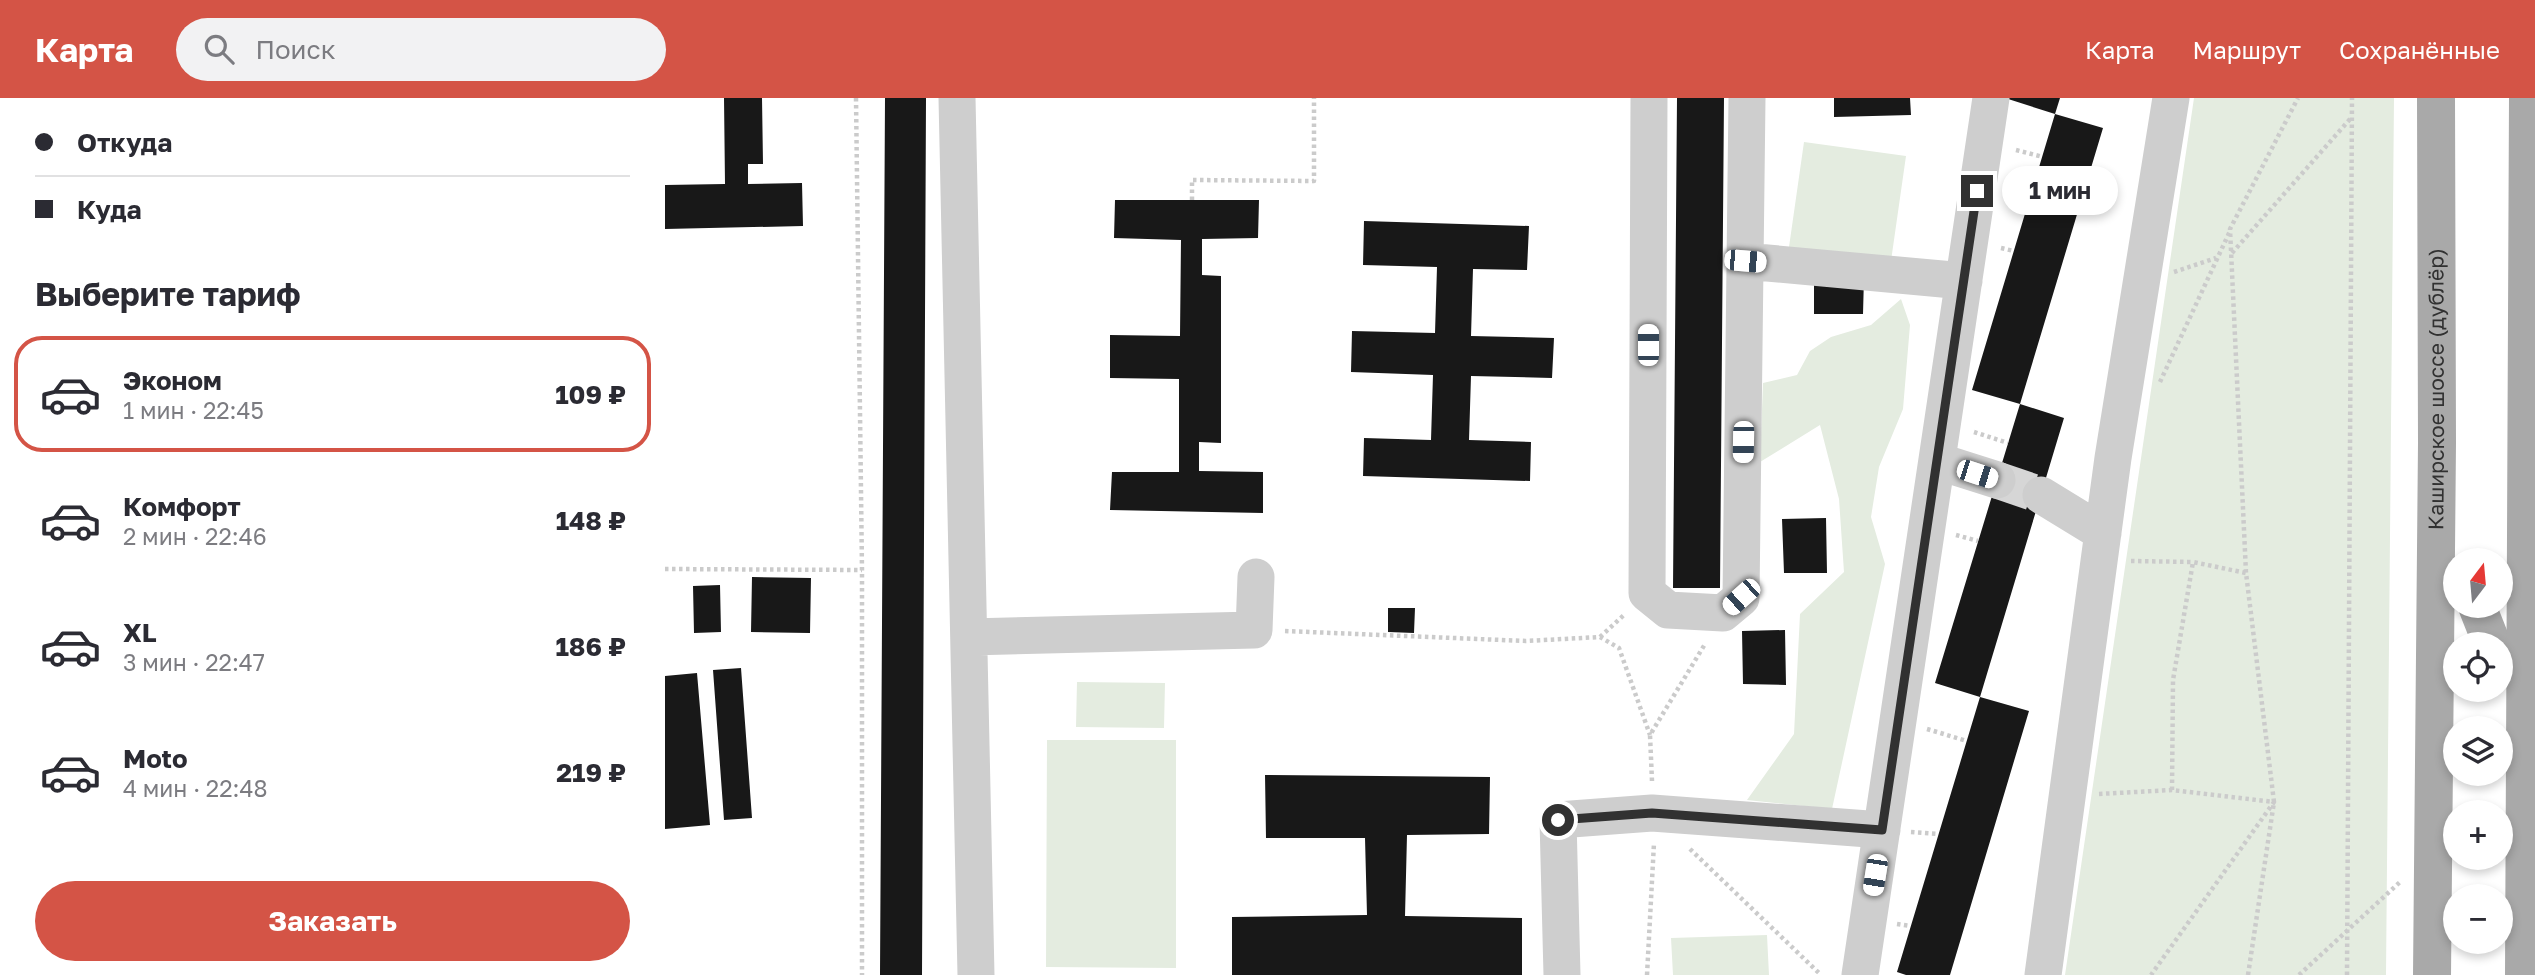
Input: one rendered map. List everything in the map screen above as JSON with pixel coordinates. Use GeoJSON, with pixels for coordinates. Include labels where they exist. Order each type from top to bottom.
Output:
{"type":"FeatureCollection","features":[{"type":"Feature","properties":{"kind":"main road","name":"Каширское шоссе (дублёр)"},"geometry":{"type":"LineString","coordinates":[[2433,975],[2437,443],[2436,98]]}},
{"type":"Feature","properties":{"kind":"main road"},"geometry":{"type":"LineString","coordinates":[[2524,975],[2528,98]]}},
{"type":"Feature","properties":{"kind":"main road"},"geometry":{"type":"LineString","coordinates":[[2437,443],[2459,548]]}},
{"type":"Feature","properties":{"kind":"main road"},"geometry":{"type":"LineString","coordinates":[[2508,702],[2524,766]]}},
{"type":"Feature","properties":{"kind":"lane"},"geometry":{"type":"LineString","coordinates":[[957,98],[976,975]]}},
{"type":"Feature","properties":{"kind":"lane"},"geometry":{"type":"LineString","coordinates":[[1649,98],[1647,593],[1668,610],[1723,613],[1741,597],[1747,98]]}},
{"type":"Feature","properties":{"kind":"lane"},"geometry":{"type":"LineString","coordinates":[[1860,975],[1991,98]]}},
{"type":"Feature","properties":{"kind":"lane"},"geometry":{"type":"LineString","coordinates":[[2043,975],[2101,546],[2171,98]]}},
{"type":"Feature","properties":{"kind":"lane"},"geometry":{"type":"LineString","coordinates":[[1745,261],[1964,281]]}},
{"type":"Feature","properties":{"kind":"lane"},"geometry":{"type":"LineString","coordinates":[[1937,461],[1997,480]]}},
{"type":"Feature","properties":{"kind":"lane"},"geometry":{"type":"LineString","coordinates":[[2041,495],[2101,546]]}},
{"type":"Feature","properties":{"kind":"lane"},"geometry":{"type":"LineString","coordinates":[[969,637],[1254,630],[1256,577]]}},
{"type":"Feature","properties":{"kind":"lane"},"geometry":{"type":"LineString","coordinates":[[1562,975],[1558,820],[1652,813],[1882,830]]}},
{"type":"Feature","properties":{"kind":"path"},"geometry":{"type":"LineString","coordinates":[[856,98],[862,570],[862,975]]}},
{"type":"Feature","properties":{"kind":"path"},"geometry":{"type":"LineString","coordinates":[[1192,200],[1192,180],[1314,181],[1314,98]]}},
{"type":"Feature","properties":{"kind":"path"},"geometry":{"type":"LineString","coordinates":[[2159,384],[2231,229],[2298,98]]}},
{"type":"Feature","properties":{"kind":"path"},"geometry":{"type":"LineString","coordinates":[[2347,975],[2352,98]]}},
{"type":"Feature","properties":{"kind":"path"},"geometry":{"type":"LineString","coordinates":[[2232,254],[2352,118]]}},
{"type":"Feature","properties":{"kind":"path"},"geometry":{"type":"LineString","coordinates":[[2231,229],[2246,573],[2274,802],[2248,975]]}},
{"type":"Feature","properties":{"kind":"path"},"geometry":{"type":"LineString","coordinates":[[2101,546],[2246,573]]}},
{"type":"Feature","properties":{"kind":"path"},"geometry":{"type":"LineString","coordinates":[[2172,790],[2173,680],[2193,562]]}},
{"type":"Feature","properties":{"kind":"path"},"geometry":{"type":"LineString","coordinates":[[665,569],[862,570]]}},
{"type":"Feature","properties":{"kind":"path"},"geometry":{"type":"LineString","coordinates":[[1650,735],[1723,613]]}},
{"type":"Feature","properties":{"kind":"path"},"geometry":{"type":"LineString","coordinates":[[1254,630],[1527,641],[1600,637],[1619,648],[1650,735],[1655,851],[1647,975]]}},
{"type":"Feature","properties":{"kind":"path"},"geometry":{"type":"LineString","coordinates":[[1898,719],[1966,741]]}},
{"type":"Feature","properties":{"kind":"path"},"geometry":{"type":"LineString","coordinates":[[2066,796],[2172,790],[2274,802]]}},
{"type":"Feature","properties":{"kind":"path"},"geometry":{"type":"LineString","coordinates":[[2151,975],[2274,802]]}},
{"type":"Feature","properties":{"kind":"path"},"geometry":{"type":"LineString","coordinates":[[1652,813],[1821,975]]}},
{"type":"Feature","properties":{"kind":"path"},"geometry":{"type":"LineString","coordinates":[[2299,975],[2403,879]]}},
{"type":"Feature","properties":{"kind":"shaded area"},"geometry":{"type":"Polygon","coordinates":[[[2194,98],[2394,98],[2386,975],[2065,975],[2194,98]]]}},
{"type":"Feature","properties":{"kind":"shaded area"},"geometry":{"type":"Polygon","coordinates":[[[1804,142],[1906,156],[1891,261],[1789,247],[1804,142]]]}},
{"type":"Feature","properties":{"kind":"shaded area"},"geometry":{"type":"Polygon","coordinates":[[[1901,299],[1910,325],[1903,409],[1879,467],[1871,517],[1885,564],[1832,809],[1747,800],[1794,734],[1800,614],[1844,572],[1839,499],[1820,425],[1760,462],[1763,383],[1797,375],[1810,351],[1831,337],[1871,325],[1901,299]]]}},
{"type":"Feature","properties":{"kind":"shaded area"},"geometry":{"type":"Polygon","coordinates":[[[1077,682],[1165,683],[1164,728],[1076,727],[1077,682]]]}},
{"type":"Feature","properties":{"kind":"shaded area"},"geometry":{"type":"Polygon","coordinates":[[[1047,740],[1176,740],[1176,968],[1046,967],[1047,740]]]}},
{"type":"Feature","properties":{"kind":"shaded area"},"geometry":{"type":"Polygon","coordinates":[[[1767,935],[1769,975],[1673,975],[1671,938],[1767,935]]]}},
{"type":"Feature","properties":{"kind":"building"},"geometry":{"type":"Polygon","coordinates":[[[724,98],[762,98],[763,164],[748,164],[748,184],[802,183],[803,226],[665,229],[665,185],[725,184],[724,98]]]}},
{"type":"Feature","properties":{"kind":"building"},"geometry":{"type":"Polygon","coordinates":[[[885,98],[926,98],[922,975],[880,975],[885,98]]]}},
{"type":"Feature","properties":{"kind":"building"},"geometry":{"type":"Polygon","coordinates":[[[1677,98],[1724,98],[1720,588],[1673,588],[1677,98]]]}},
{"type":"Feature","properties":{"kind":"building"},"geometry":{"type":"Polygon","coordinates":[[[1834,98],[1910,98],[1911,115],[1834,117],[1834,98]]]}},
{"type":"Feature","properties":{"kind":"building"},"geometry":{"type":"Polygon","coordinates":[[[2005,98],[2060,98],[2055,114],[2005,98]]]}},
{"type":"Feature","properties":{"kind":"building"},"geometry":{"type":"Polygon","coordinates":[[[2055,114],[2103,128],[2020,404],[1972,390],[2055,114]]]}},
{"type":"Feature","properties":{"kind":"building"},"geometry":{"type":"Polygon","coordinates":[[[1115,200],[1259,200],[1258,238],[1202,239],[1202,275],[1221,276],[1221,443],[1199,442],[1199,471],[1263,472],[1263,513],[1110,510],[1112,472],[1179,472],[1179,379],[1110,378],[1110,335],[1180,336],[1181,240],[1114,238],[1115,200]]]}},
{"type":"Feature","properties":{"kind":"building"},"geometry":{"type":"Polygon","coordinates":[[[1364,221],[1529,226],[1527,270],[1473,269],[1471,336],[1554,338],[1552,378],[1471,376],[1469,440],[1531,442],[1530,481],[1363,476],[1364,438],[1431,440],[1433,375],[1351,372],[1352,331],[1435,333],[1437,267],[1363,265],[1364,221]]]}},
{"type":"Feature","properties":{"kind":"building"},"geometry":{"type":"Polygon","coordinates":[[[1814,277],[1864,277],[1863,314],[1814,314],[1814,277]]]}},
{"type":"Feature","properties":{"kind":"building"},"geometry":{"type":"Polygon","coordinates":[[[2020,404],[2064,418],[1980,697],[1935,683],[2020,404]]]}},
{"type":"Feature","properties":{"kind":"building"},"geometry":{"type":"Polygon","coordinates":[[[1826,518],[1827,573],[1784,573],[1782,519],[1826,518]]]}},
{"type":"Feature","properties":{"kind":"building"},"geometry":{"type":"Polygon","coordinates":[[[752,577],[811,578],[810,633],[751,632],[752,577]]]}},
{"type":"Feature","properties":{"kind":"building"},"geometry":{"type":"Polygon","coordinates":[[[720,585],[721,632],[694,633],[693,586],[720,585]]]}},
{"type":"Feature","properties":{"kind":"building"},"geometry":{"type":"Polygon","coordinates":[[[1388,608],[1415,608],[1414,633],[1388,632],[1388,608]]]}},
{"type":"Feature","properties":{"kind":"building"},"geometry":{"type":"Polygon","coordinates":[[[1785,630],[1786,685],[1743,684],[1742,631],[1785,630]]]}},
{"type":"Feature","properties":{"kind":"building"},"geometry":{"type":"Polygon","coordinates":[[[741,668],[752,818],[724,820],[713,670],[741,668]]]}},
{"type":"Feature","properties":{"kind":"building"},"geometry":{"type":"Polygon","coordinates":[[[697,673],[710,825],[665,829],[665,676],[697,673]]]}},
{"type":"Feature","properties":{"kind":"building"},"geometry":{"type":"Polygon","coordinates":[[[1980,697],[2029,711],[1950,975],[1906,975],[1897,972],[1980,697]]]}},
{"type":"Feature","properties":{"kind":"building"},"geometry":{"type":"Polygon","coordinates":[[[1265,775],[1490,777],[1489,834],[1407,835],[1405,916],[1522,918],[1522,975],[1232,975],[1232,917],[1367,915],[1365,838],[1266,838],[1265,775]]]}},
{"type":"Feature","properties":{"kind":"tunnel"},"geometry":{"type":"LineString","coordinates":[[1997,480],[2041,495]]}},
{"type":"Feature","properties":{"kind":"route"},"geometry":{"type":"LineString","coordinates":[[1558,820],[1652,813],[1882,830],[1977,191]]}}]}
